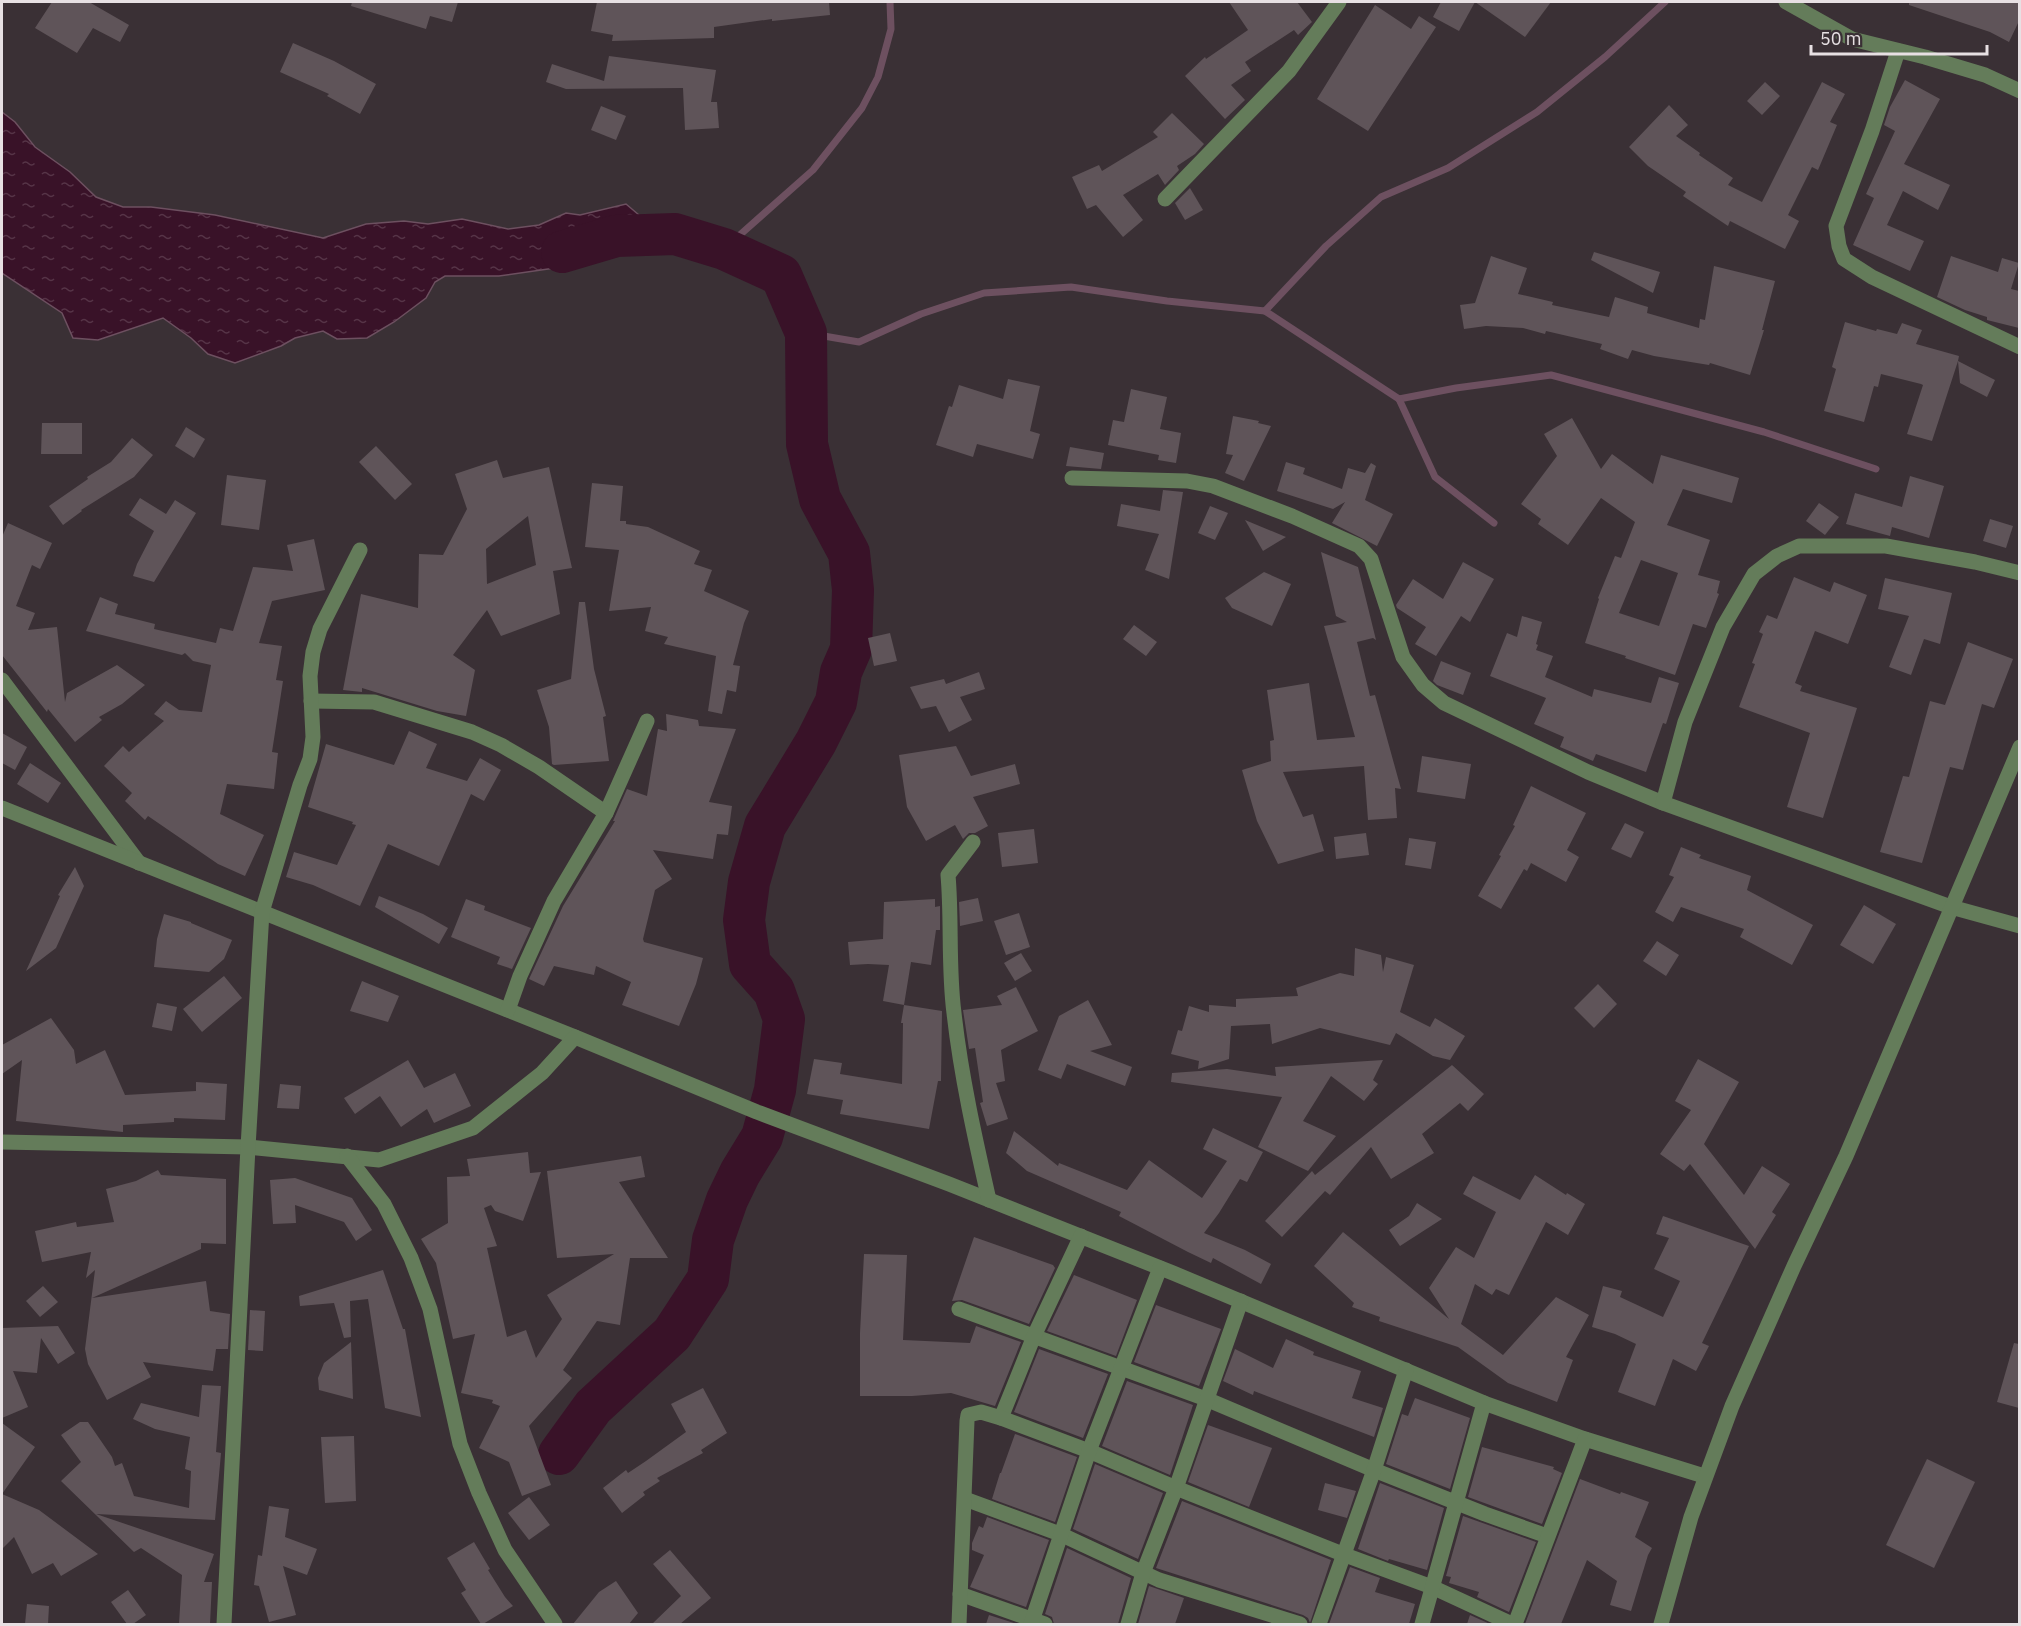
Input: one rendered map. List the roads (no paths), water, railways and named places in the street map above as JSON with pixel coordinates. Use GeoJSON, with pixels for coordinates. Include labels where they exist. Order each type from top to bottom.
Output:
{"type":"FeatureCollection","features":[{"type":"Feature","properties":{"kind":"street"},"geometry":{"type":"LineString","coordinates":[[1165,199],[1289,71],[1339,2]]}},
{"type":"Feature","properties":{"kind":"street"},"geometry":{"type":"LineString","coordinates":[[1786,2],[1852,39],[1985,75],[2019,91]]}},
{"type":"Feature","properties":{"kind":"street"},"geometry":{"type":"LineString","coordinates":[[1898,51],[1872,131],[1836,226],[1844,259],[1872,277],[2019,347]]}},
{"type":"Feature","properties":{"kind":"street"},"geometry":{"type":"LineString","coordinates":[[1072,478],[1187,481],[1213,486],[1292,516],[1359,546],[1371,559],[1403,657],[1423,685],[1444,703],[1588,772],[1663,803],[1951,907],[2019,926]]}},
{"type":"Feature","properties":{"kind":"street"},"geometry":{"type":"LineString","coordinates":[[1663,803],[1685,722],[1723,627],[1754,574],[1777,556],[1799,546],[1886,546],[1975,562],[2019,573]]}},
{"type":"Feature","properties":{"kind":"street"},"geometry":{"type":"LineString","coordinates":[[224,1624],[262,912],[310,759],[314,737],[310,701],[313,652],[320,629],[360,550]]}},
{"type":"Feature","properties":{"kind":"street"},"geometry":{"type":"LineString","coordinates":[[2,680],[139,863]]}},
{"type":"Feature","properties":{"kind":"street"},"geometry":{"type":"LineString","coordinates":[[310,701],[374,702],[472,732],[501,745],[539,767],[606,813]]}},
{"type":"Feature","properties":{"kind":"street"},"geometry":{"type":"LineString","coordinates":[[508,1011],[520,976],[554,901],[606,813],[648,721]]}},
{"type":"Feature","properties":{"kind":"street"},"geometry":{"type":"LineString","coordinates":[[1661,1624],[1704,1476],[1731,1406],[1891,1054],[2019,747]]}},
{"type":"Feature","properties":{"kind":"street"},"geometry":{"type":"LineString","coordinates":[[2,808],[757,1112],[1081,1236],[1484,1403],[1585,1439],[1704,1476]]}},
{"type":"Feature","properties":{"kind":"street"},"geometry":{"type":"LineString","coordinates":[[974,842],[948,875],[951,967],[958,1044],[988,1200]]}},
{"type":"Feature","properties":{"kind":"street"},"geometry":{"type":"LineString","coordinates":[[2,1142],[248,1147],[379,1160],[473,1128],[542,1073],[575,1037]]}},
{"type":"Feature","properties":{"kind":"street"},"geometry":{"type":"LineString","coordinates":[[347,1156],[384,1204],[411,1258],[430,1309],[460,1444],[479,1493],[505,1550],[555,1624]]}},
{"type":"Feature","properties":{"kind":"street"},"geometry":{"type":"LineString","coordinates":[[1001,1418],[1034,1336],[1081,1236]]}},
{"type":"Feature","properties":{"kind":"street"},"geometry":{"type":"LineString","coordinates":[[960,1594],[1036,1623],[1060,1534],[1089,1451],[1123,1369],[1160,1268]]}},
{"type":"Feature","properties":{"kind":"street"},"geometry":{"type":"LineString","coordinates":[[1128,1624],[1143,1573],[1176,1488],[1241,1301]]}},
{"type":"Feature","properties":{"kind":"street"},"geometry":{"type":"LineString","coordinates":[[959,1309],[1206,1399],[1455,1503],[1547,1536]]}},
{"type":"Feature","properties":{"kind":"street"},"geometry":{"type":"LineString","coordinates":[[1319,1624],[1345,1555],[1406,1370]]}},
{"type":"Feature","properties":{"kind":"street"},"geometry":{"type":"LineString","coordinates":[[1422,1624],[1484,1403]]}},
{"type":"Feature","properties":{"kind":"street"},"geometry":{"type":"LineString","coordinates":[[959,1624],[968,1415],[981,1412],[1089,1451],[1176,1488],[1432,1587],[1513,1624],[1585,1439]]}},
{"type":"Feature","properties":{"kind":"street"},"geometry":{"type":"LineString","coordinates":[[965,1499],[1060,1534],[1159,1580],[1300,1624]]}},
{"type":"Feature","properties":{"kind":"water"},"geometry":{"type":"Polygon","coordinates":[[[2,112],[15,122],[35,147],[70,172],[96,197],[123,207],[151,207],[215,215],[323,238],[366,224],[404,221],[428,224],[462,219],[508,229],[539,225],[566,213],[580,215],[626,204],[639,215],[639,226],[616,236],[591,254],[562,267],[499,276],[445,276],[435,282],[426,298],[394,322],[367,338],[337,339],[323,331],[295,338],[281,346],[235,363],[208,354],[191,338],[163,318],[98,340],[73,338],[62,313],[2,273],[2,112]]]}},
{"type":"Feature","properties":{"kind":"waterway"},"geometry":{"type":"LineString","coordinates":[[724,249],[813,170],[862,108],[878,77],[891,29],[890,2]]}},
{"type":"Feature","properties":{"kind":"waterway"},"geometry":{"type":"LineString","coordinates":[[806,333],[859,342],[921,314],[984,293],[1071,287],[1167,301],[1265,311],[1326,246],[1381,197],[1448,168],[1537,112],[1605,57],[1665,2]]}},
{"type":"Feature","properties":{"kind":"waterway"},"geometry":{"type":"LineString","coordinates":[[559,1454],[593,1407],[672,1334],[708,1279],[713,1240],[727,1200],[762,1137],[775,1090],[784,1019],[774,991],[750,964],[744,920],[749,882],[765,826],[816,742],[836,702],[841,672],[851,649],[853,590],[849,553],[820,499],[807,444],[806,333],[781,275],[724,249],[675,234],[616,236],[562,252]]}},
{"type":"Feature","properties":{"kind":"waterway"},"geometry":{"type":"LineString","coordinates":[[1265,311],[1399,399],[1456,388],[1551,375],[1764,432],[1876,469]]}},
{"type":"Feature","properties":{"kind":"waterway"},"geometry":{"type":"LineString","coordinates":[[1399,399],[1435,477],[1494,523]]}}]}
